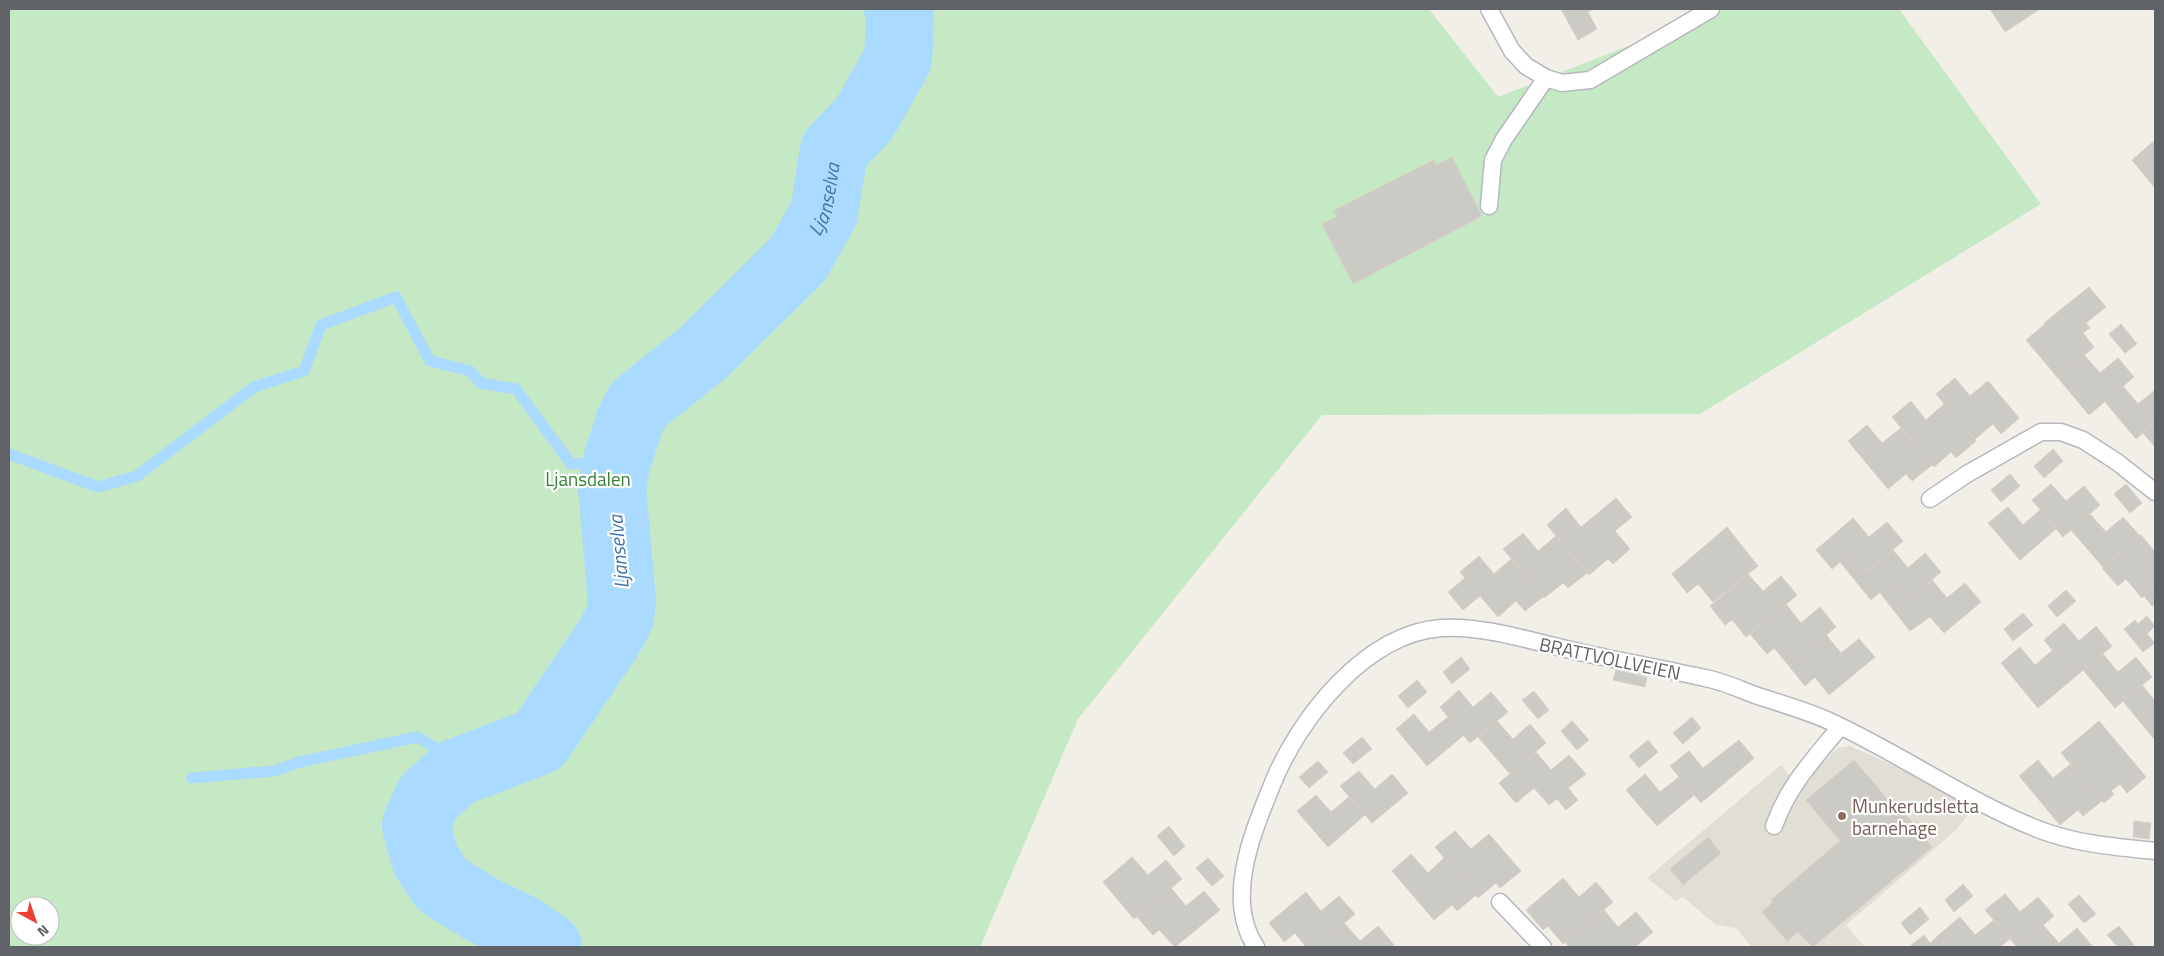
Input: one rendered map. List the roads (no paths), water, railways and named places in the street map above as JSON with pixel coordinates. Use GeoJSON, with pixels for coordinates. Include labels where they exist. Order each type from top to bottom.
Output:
{"type":"FeatureCollection","features":[{"type":"Feature","properties":{"kind":"lane"},"geometry":{"type":"LineString","coordinates":[[1490,9],[1512,51],[1526,66],[1546,78],[1562,83],[1590,80],[1711,9]]}},
{"type":"Feature","properties":{"kind":"lane"},"geometry":{"type":"LineString","coordinates":[[1489,206],[1493,160],[1504,139],[1546,78]]}},
{"type":"Feature","properties":{"kind":"lane"},"geometry":{"type":"LineString","coordinates":[[1930,499],[1967,474],[2040,432],[2061,432],[2090,445],[2155,492]]}},
{"type":"Feature","properties":{"kind":"lane","name":"BRATTVOLLVEIEN"},"geometry":{"type":"LineString","coordinates":[[1256,947],[1250,938],[1243,907],[1242,878],[1257,821],[1278,770],[1300,732],[1320,704],[1346,676],[1377,652],[1405,637],[1440,628],[1498,633],[1659,670],[1708,678],[1811,715],[1840,728],[1965,794],[2039,829],[2073,840],[2155,851]]}},
{"type":"Feature","properties":{"kind":"lane"},"geometry":{"type":"LineString","coordinates":[[1774,826],[1782,803],[1796,780],[1840,728]]}},
{"type":"Feature","properties":{"kind":"lane"},"geometry":{"type":"LineString","coordinates":[[1500,902],[1543,947]]}},
{"type":"Feature","properties":{"kind":"waterway","name":"Ljanselva"},"geometry":{"type":"LineString","coordinates":[[548,947],[524,930],[481,909],[442,885],[425,859],[416,825],[428,798],[455,773],[539,741],[608,639],[620,617],[622,601],[612,487],[617,461],[631,418],[639,404],[703,353],[798,259],[824,213],[834,150],[864,119],[898,59],[900,18],[898,9]]}},
{"type":"Feature","properties":{"kind":"waterway"},"geometry":{"type":"LineString","coordinates":[[9,454],[98,487],[137,476],[254,387],[304,371],[321,325],[396,297],[430,361],[470,371],[481,383],[516,389],[571,464],[617,461]]}},
{"type":"Feature","properties":{"kind":"waterway"},"geometry":{"type":"LineString","coordinates":[[192,778],[274,771],[300,762],[417,737],[469,767]]}},
{"type":"Feature","properties":{"kind":"place","name":"Munkerudsletta barnehage"},"geometry":{"type":"Point","coordinates":[1842,816]}},
{"type":"Feature","properties":{"kind":"park label","name":"Ljansdalen"},"geometry":{"type":"Point","coordinates":[588,478]}}]}
